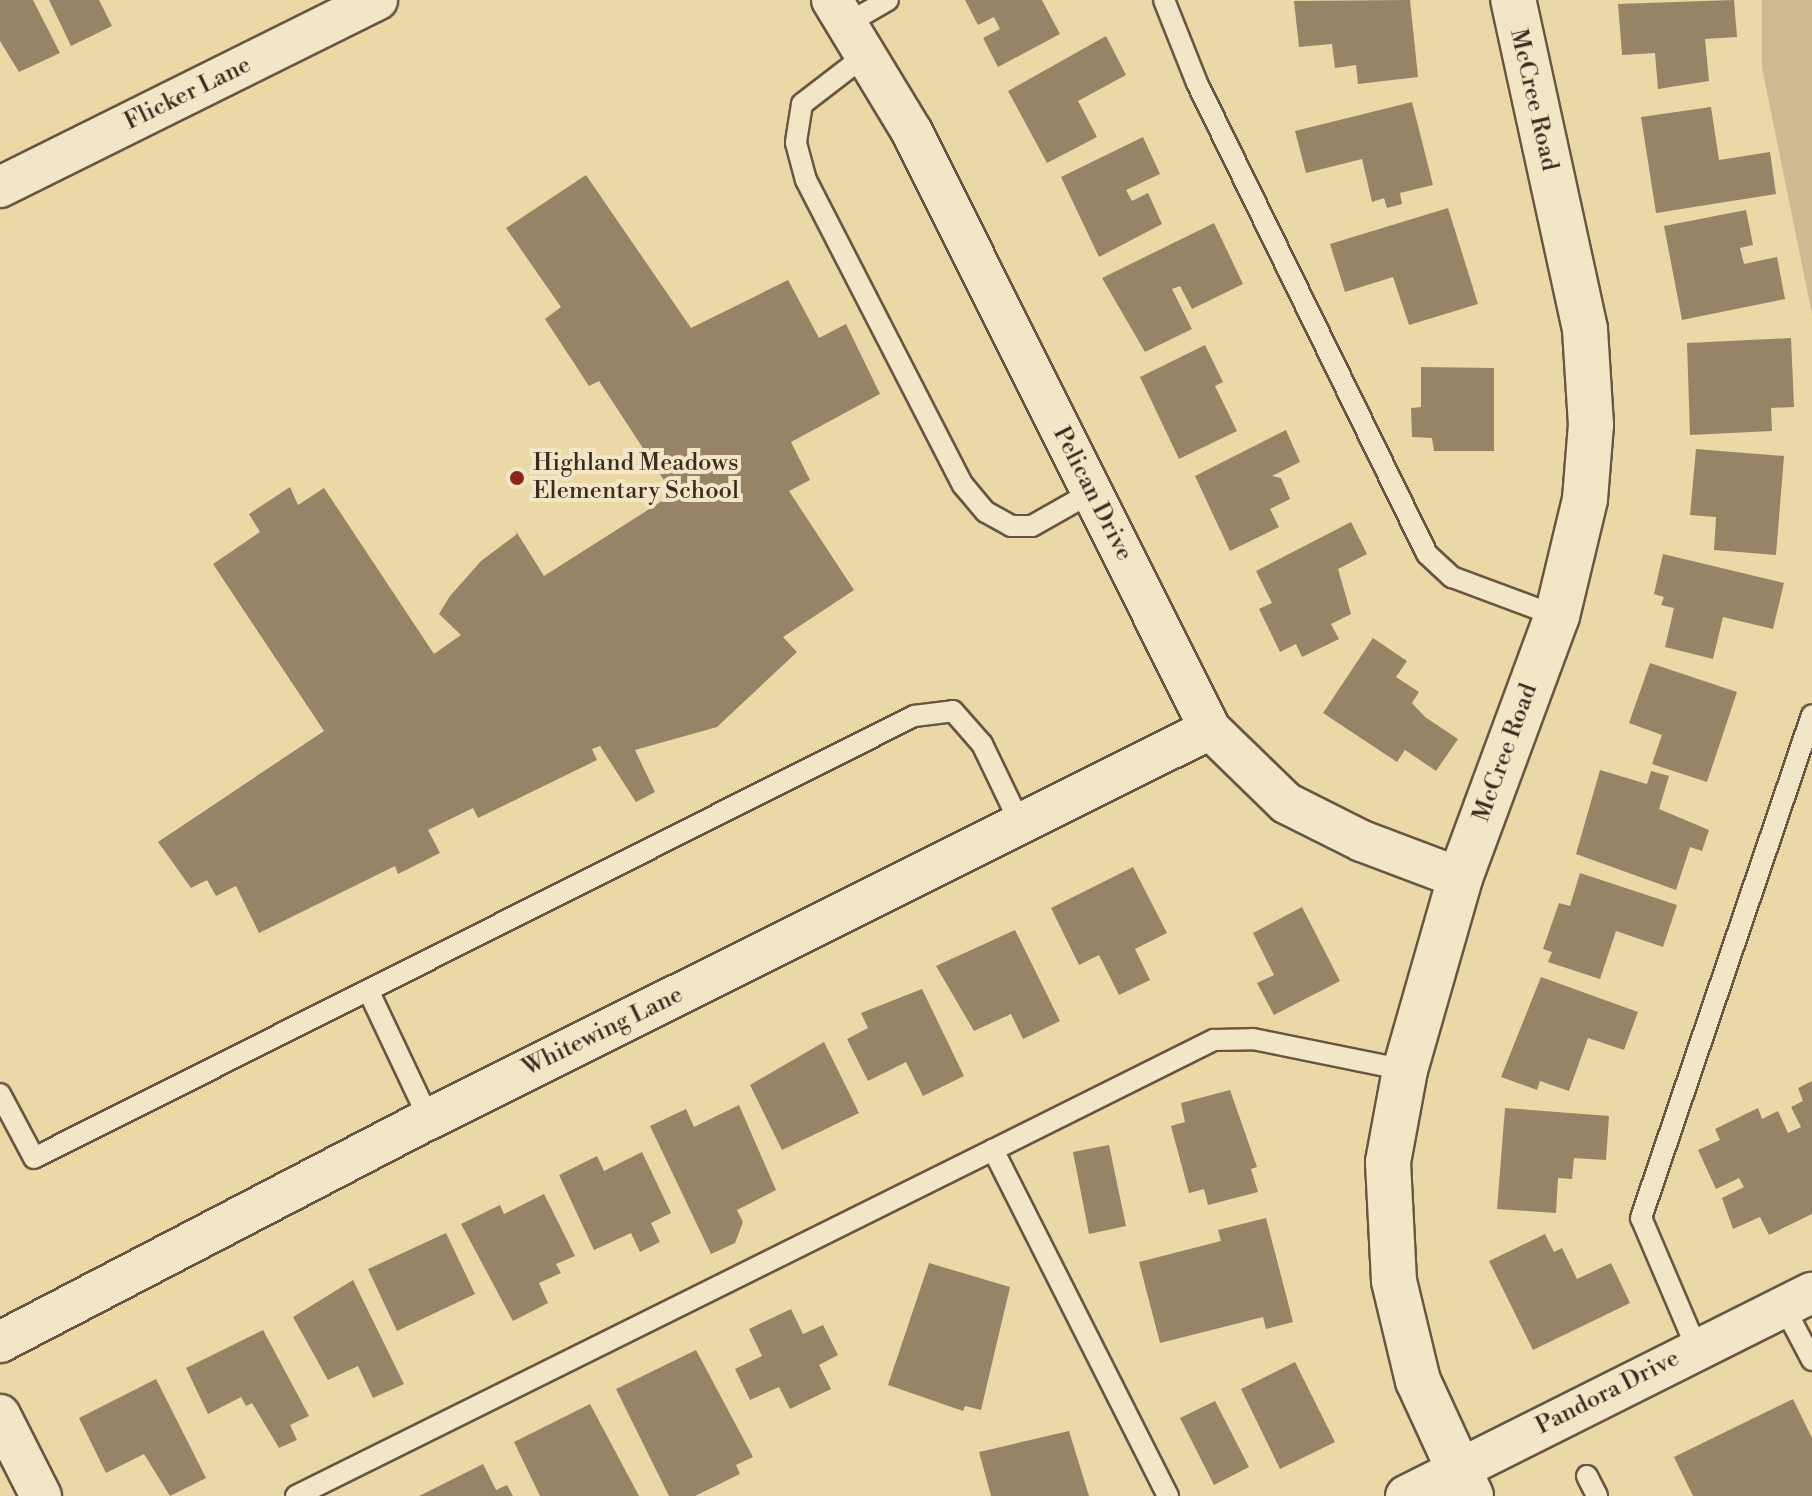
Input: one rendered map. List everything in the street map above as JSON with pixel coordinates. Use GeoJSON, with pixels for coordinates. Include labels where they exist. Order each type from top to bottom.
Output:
{"type":"FeatureCollection","features":[{"type":"Feature","properties":{"kind":"street","name":"Flicker Lane"},"geometry":{"type":"LineString","coordinates":[[0,187],[377,0]]}},
{"type":"Feature","properties":{"kind":"street","name":"McCree Road"},"geometry":{"type":"LineString","coordinates":[[1464,1483],[1418,1381],[1394,1281],[1388,1162],[1405,1070],[1460,878],[1557,616],[1585,499],[1591,425],[1585,329],[1513,0]]}},
{"type":"Feature","properties":{"kind":"street","name":"Pelican Drive"},"geometry":{"type":"LineString","coordinates":[[849,26],[1092,492],[1210,729],[1286,803],[1362,841],[1460,878]]}},
{"type":"Feature","properties":{"kind":"street","name":"Whitewing Lane"},"geometry":{"type":"LineString","coordinates":[[0,1342],[429,1119],[1210,729]]}},
{"type":"Feature","properties":{"kind":"street","name":"Pandora Drive"},"geometry":{"type":"LineString","coordinates":[[1406,1496],[1464,1483],[1697,1349],[1798,1300]]}},
{"type":"Feature","properties":{"kind":"street"},"geometry":{"type":"LineString","coordinates":[[0,1415],[41,1496]]}},
{"type":"Feature","properties":{"kind":"lane"},"geometry":{"type":"LineString","coordinates":[[888,0],[849,26],[820,84],[795,121],[806,180],[963,485],[986,512],[1011,526],[1032,526],[1092,492]]}},
{"type":"Feature","properties":{"kind":"lane"},"geometry":{"type":"LineString","coordinates":[[1164,0],[1197,83],[1427,554],[1452,577],[1557,616]]}},
{"type":"Feature","properties":{"kind":"lane"},"geometry":{"type":"LineString","coordinates":[[0,1094],[34,1158],[914,716],[953,711],[982,744],[1021,825]]}},
{"type":"Feature","properties":{"kind":"lane"},"geometry":{"type":"LineString","coordinates":[[1697,1349],[1641,1218],[1812,715]]}},
{"type":"Feature","properties":{"kind":"lane"},"geometry":{"type":"LineString","coordinates":[[369,992],[429,1119]]}},
{"type":"Feature","properties":{"kind":"lane"},"geometry":{"type":"LineString","coordinates":[[296,1496],[1214,1040],[1253,1039],[1405,1070]]}},
{"type":"Feature","properties":{"kind":"lane"},"geometry":{"type":"LineString","coordinates":[[993,1150],[1168,1496]]}},
{"type":"Feature","properties":{"kind":"lane"},"geometry":{"type":"LineString","coordinates":[[1798,1300],[1812,1360]]}},
{"type":"Feature","properties":{"kind":"lane"},"geometry":{"type":"LineString","coordinates":[[1587,1476],[1597,1496]]}},
{"type":"Feature","properties":{"kind":"shaded area"},"geometry":{"type":"Polygon","coordinates":[[[1762,0],[1812,0],[1812,314],[1762,68],[1762,0]]]}},
{"type":"Feature","properties":{"kind":"building"},"geometry":{"type":"Polygon","coordinates":[[[0,0],[33,0],[60,53],[19,72],[0,41],[0,0]]]}},
{"type":"Feature","properties":{"kind":"building"},"geometry":{"type":"Polygon","coordinates":[[[49,0],[99,0],[112,26],[71,46],[49,0]]]}},
{"type":"Feature","properties":{"kind":"building"},"geometry":{"type":"Polygon","coordinates":[[[965,0],[1042,0],[1060,34],[998,67],[983,38],[1000,29],[994,17],[978,25],[965,0]]]}},
{"type":"Feature","properties":{"kind":"building"},"geometry":{"type":"Polygon","coordinates":[[[1410,0],[1418,77],[1358,84],[1356,65],[1335,68],[1332,44],[1299,47],[1294,1],[1410,0]]]}},
{"type":"Feature","properties":{"kind":"building"},"geometry":{"type":"Polygon","coordinates":[[[1734,0],[1737,37],[1705,39],[1709,81],[1658,89],[1655,53],[1622,55],[1618,4],[1734,0]]]}},
{"type":"Feature","properties":{"kind":"building"},"geometry":{"type":"Polygon","coordinates":[[[1106,36],[1126,75],[1078,101],[1097,137],[1047,163],[1008,91],[1106,36]]]}},
{"type":"Feature","properties":{"kind":"building"},"geometry":{"type":"Polygon","coordinates":[[[1412,102],[1433,185],[1400,193],[1402,204],[1387,208],[1384,198],[1372,202],[1362,159],[1306,173],[1295,131],[1412,102]]]}},
{"type":"Feature","properties":{"kind":"building"},"geometry":{"type":"Polygon","coordinates":[[[1711,107],[1719,160],[1770,152],[1776,194],[1656,213],[1641,117],[1711,107]]]}},
{"type":"Feature","properties":{"kind":"building"},"geometry":{"type":"Polygon","coordinates":[[[1143,137],[1160,174],[1126,190],[1132,201],[1148,193],[1162,224],[1099,257],[1061,177],[1143,137]]]}},
{"type":"Feature","properties":{"kind":"building"},"geometry":{"type":"Polygon","coordinates":[[[586,175],[691,328],[788,280],[819,338],[846,324],[880,394],[791,442],[810,480],[789,491],[854,590],[783,637],[797,652],[717,727],[635,750],[655,792],[636,802],[600,746],[592,749],[597,760],[478,818],[473,808],[428,830],[440,853],[398,874],[395,866],[259,933],[236,886],[216,896],[207,880],[191,888],[158,842],[324,731],[213,564],[260,532],[249,514],[290,487],[298,505],[324,488],[434,654],[461,635],[439,614],[450,596],[481,561],[517,534],[514,528],[544,576],[673,494],[599,381],[589,386],[545,319],[561,307],[506,228],[586,175]]]}},
{"type":"Feature","properties":{"kind":"building"},"geometry":{"type":"Polygon","coordinates":[[[1448,208],[1478,304],[1409,325],[1393,277],[1345,292],[1330,244],[1448,208]]]}},
{"type":"Feature","properties":{"kind":"building"},"geometry":{"type":"Polygon","coordinates":[[[1746,210],[1753,245],[1740,248],[1744,264],[1777,257],[1785,299],[1682,320],[1664,226],[1746,210]]]}},
{"type":"Feature","properties":{"kind":"building"},"geometry":{"type":"Polygon","coordinates":[[[1214,223],[1243,284],[1192,309],[1180,286],[1172,289],[1192,329],[1145,352],[1102,278],[1214,223]]]}},
{"type":"Feature","properties":{"kind":"building"},"geometry":{"type":"Polygon","coordinates":[[[1791,338],[1794,407],[1771,408],[1772,431],[1690,435],[1687,343],[1791,338]]]}},
{"type":"Feature","properties":{"kind":"building"},"geometry":{"type":"Polygon","coordinates":[[[1205,345],[1223,382],[1215,386],[1237,431],[1179,459],[1140,377],[1205,345]]]}},
{"type":"Feature","properties":{"kind":"building"},"geometry":{"type":"Polygon","coordinates":[[[1421,367],[1494,368],[1494,451],[1434,451],[1432,438],[1412,437],[1411,408],[1421,407],[1421,367]]]}},
{"type":"Feature","properties":{"kind":"building"},"geometry":{"type":"Polygon","coordinates":[[[1286,430],[1300,462],[1272,476],[1281,478],[1290,499],[1270,509],[1279,527],[1230,551],[1195,476],[1286,430]]]}},
{"type":"Feature","properties":{"kind":"building"},"geometry":{"type":"Polygon","coordinates":[[[1696,449],[1784,456],[1776,555],[1714,550],[1716,517],[1690,515],[1696,449]]]}},
{"type":"Feature","properties":{"kind":"building"},"geometry":{"type":"Polygon","coordinates":[[[1351,522],[1367,554],[1338,569],[1351,614],[1331,624],[1339,639],[1302,657],[1296,644],[1280,652],[1259,609],[1272,603],[1256,571],[1351,522]]]}},
{"type":"Feature","properties":{"kind":"building"},"geometry":{"type":"Polygon","coordinates":[[[1663,554],[1784,583],[1773,629],[1723,617],[1713,659],[1665,647],[1674,608],[1661,605],[1664,597],[1654,594],[1663,554]]]}},
{"type":"Feature","properties":{"kind":"building"},"geometry":{"type":"Polygon","coordinates":[[[1373,638],[1407,661],[1396,677],[1419,692],[1412,703],[1425,717],[1458,739],[1436,771],[1405,750],[1397,762],[1323,713],[1373,638]]]}},
{"type":"Feature","properties":{"kind":"building"},"geometry":{"type":"Polygon","coordinates":[[[1650,663],[1737,692],[1707,782],[1652,764],[1662,735],[1629,723],[1650,663]]]}},
{"type":"Feature","properties":{"kind":"building"},"geometry":{"type":"Polygon","coordinates":[[[1600,770],[1647,784],[1651,771],[1669,776],[1659,809],[1709,830],[1702,851],[1690,847],[1676,890],[1576,854],[1600,770]]]}},
{"type":"Feature","properties":{"kind":"building"},"geometry":{"type":"Polygon","coordinates":[[[1133,867],[1167,933],[1135,949],[1150,980],[1119,995],[1099,955],[1079,965],[1051,908],[1133,867]]]}},
{"type":"Feature","properties":{"kind":"building"},"geometry":{"type":"Polygon","coordinates":[[[1580,873],[1677,905],[1663,947],[1616,931],[1600,979],[1548,962],[1552,952],[1543,949],[1559,903],[1570,906],[1580,873]]]}},
{"type":"Feature","properties":{"kind":"building"},"geometry":{"type":"Polygon","coordinates":[[[1302,907],[1340,981],[1274,1015],[1257,983],[1274,975],[1253,933],[1302,907]]]}},
{"type":"Feature","properties":{"kind":"building"},"geometry":{"type":"Polygon","coordinates":[[[1015,930],[1060,1021],[1023,1039],[1011,1014],[974,1031],[936,966],[1015,930]]]}},
{"type":"Feature","properties":{"kind":"building"},"geometry":{"type":"Polygon","coordinates":[[[1541,977],[1638,1012],[1624,1050],[1588,1038],[1569,1091],[1540,1081],[1537,1090],[1501,1077],[1541,977]]]}},
{"type":"Feature","properties":{"kind":"building"},"geometry":{"type":"Polygon","coordinates":[[[922,989],[964,1076],[923,1096],[906,1062],[868,1081],[847,1039],[868,1028],[861,1013],[922,989]]]}},
{"type":"Feature","properties":{"kind":"building"},"geometry":{"type":"Polygon","coordinates":[[[824,1042],[859,1113],[782,1150],[750,1085],[824,1042]]]}},
{"type":"Feature","properties":{"kind":"building"},"geometry":{"type":"Polygon","coordinates":[[[1812,1081],[1812,1214],[1769,1235],[1760,1217],[1733,1229],[1722,1198],[1744,1187],[1739,1178],[1716,1189],[1698,1150],[1720,1140],[1715,1129],[1758,1108],[1762,1119],[1778,1111],[1788,1133],[1801,1127],[1791,1107],[1803,1101],[1798,1088],[1812,1081]]]}},
{"type":"Feature","properties":{"kind":"building"},"geometry":{"type":"Polygon","coordinates":[[[1230,1090],[1257,1167],[1251,1169],[1258,1192],[1208,1205],[1204,1189],[1189,1193],[1171,1126],[1185,1122],[1181,1103],[1230,1090]]]}},
{"type":"Feature","properties":{"kind":"building"},"geometry":{"type":"Polygon","coordinates":[[[739,1105],[776,1190],[737,1210],[743,1222],[735,1243],[711,1254],[650,1126],[686,1109],[694,1127],[739,1105]]]}},
{"type":"Feature","properties":{"kind":"building"},"geometry":{"type":"Polygon","coordinates":[[[1505,1108],[1609,1116],[1606,1160],[1574,1158],[1572,1179],[1558,1178],[1556,1213],[1497,1209],[1505,1108]]]}},
{"type":"Feature","properties":{"kind":"building"},"geometry":{"type":"Polygon","coordinates":[[[1109,1145],[1126,1226],[1089,1234],[1073,1152],[1109,1145]]]}},
{"type":"Feature","properties":{"kind":"building"},"geometry":{"type":"Polygon","coordinates":[[[642,1152],[671,1213],[651,1223],[660,1242],[640,1252],[631,1233],[594,1250],[559,1175],[597,1156],[604,1171],[642,1152]]]}},
{"type":"Feature","properties":{"kind":"building"},"geometry":{"type":"Polygon","coordinates":[[[544,1194],[575,1256],[556,1264],[561,1273],[539,1283],[548,1303],[513,1321],[461,1224],[500,1205],[504,1214],[544,1194]]]}},
{"type":"Feature","properties":{"kind":"building"},"geometry":{"type":"Polygon","coordinates":[[[1266,1218],[1293,1322],[1266,1329],[1263,1317],[1160,1343],[1139,1262],[1221,1241],[1218,1230],[1266,1218]]]}},
{"type":"Feature","properties":{"kind":"building"},"geometry":{"type":"Polygon","coordinates":[[[446,1233],[475,1294],[397,1331],[368,1269],[446,1233]]]}},
{"type":"Feature","properties":{"kind":"building"},"geometry":{"type":"Polygon","coordinates":[[[1545,1234],[1554,1252],[1562,1248],[1577,1279],[1611,1263],[1630,1303],[1533,1350],[1489,1261],[1545,1234]]]}},
{"type":"Feature","properties":{"kind":"building"},"geometry":{"type":"Polygon","coordinates":[[[929,1263],[1010,1287],[981,1410],[965,1406],[963,1411],[888,1385],[929,1263]]]}},
{"type":"Feature","properties":{"kind":"building"},"geometry":{"type":"Polygon","coordinates":[[[353,1280],[404,1384],[373,1398],[358,1366],[328,1380],[293,1317],[353,1280]]]}},
{"type":"Feature","properties":{"kind":"building"},"geometry":{"type":"Polygon","coordinates":[[[791,1309],[803,1334],[823,1325],[838,1355],[819,1365],[831,1389],[790,1409],[779,1387],[750,1400],[735,1369],[762,1356],[749,1329],[791,1309]]]}},
{"type":"Feature","properties":{"kind":"building"},"geometry":{"type":"Polygon","coordinates":[[[263,1330],[309,1416],[290,1425],[297,1440],[279,1448],[252,1403],[246,1406],[241,1397],[208,1414],[186,1368],[263,1330]]]}},
{"type":"Feature","properties":{"kind":"building"},"geometry":{"type":"Polygon","coordinates":[[[696,1350],[753,1457],[736,1465],[740,1474],[695,1496],[669,1496],[616,1389],[696,1350]]]}},
{"type":"Feature","properties":{"kind":"building"},"geometry":{"type":"Polygon","coordinates":[[[1295,1362],[1335,1442],[1280,1469],[1241,1389],[1295,1362]]]}},
{"type":"Feature","properties":{"kind":"building"},"geometry":{"type":"Polygon","coordinates":[[[156,1379],[206,1478],[170,1496],[144,1454],[106,1473],[79,1418],[156,1379]]]}},
{"type":"Feature","properties":{"kind":"building"},"geometry":{"type":"Polygon","coordinates":[[[1793,1399],[1812,1438],[1812,1496],[1693,1496],[1674,1457],[1793,1399]]]}},
{"type":"Feature","properties":{"kind":"building"},"geometry":{"type":"Polygon","coordinates":[[[1215,1401],[1249,1467],[1214,1485],[1180,1418],[1215,1401]]]}},
{"type":"Feature","properties":{"kind":"building"},"geometry":{"type":"Polygon","coordinates":[[[590,1404],[639,1496],[540,1496],[514,1442],[590,1404]]]}},
{"type":"Feature","properties":{"kind":"building"},"geometry":{"type":"Polygon","coordinates":[[[1069,1431],[1089,1496],[991,1496],[979,1452],[1069,1431]]]}},
{"type":"Feature","properties":{"kind":"building"},"geometry":{"type":"Polygon","coordinates":[[[483,1464],[496,1490],[507,1485],[513,1496],[419,1496],[483,1464]]]}},
{"type":"Feature","properties":{"kind":"place","name":"Highland Meadows Elementary School"},"geometry":{"type":"Point","coordinates":[517,478]}}]}
